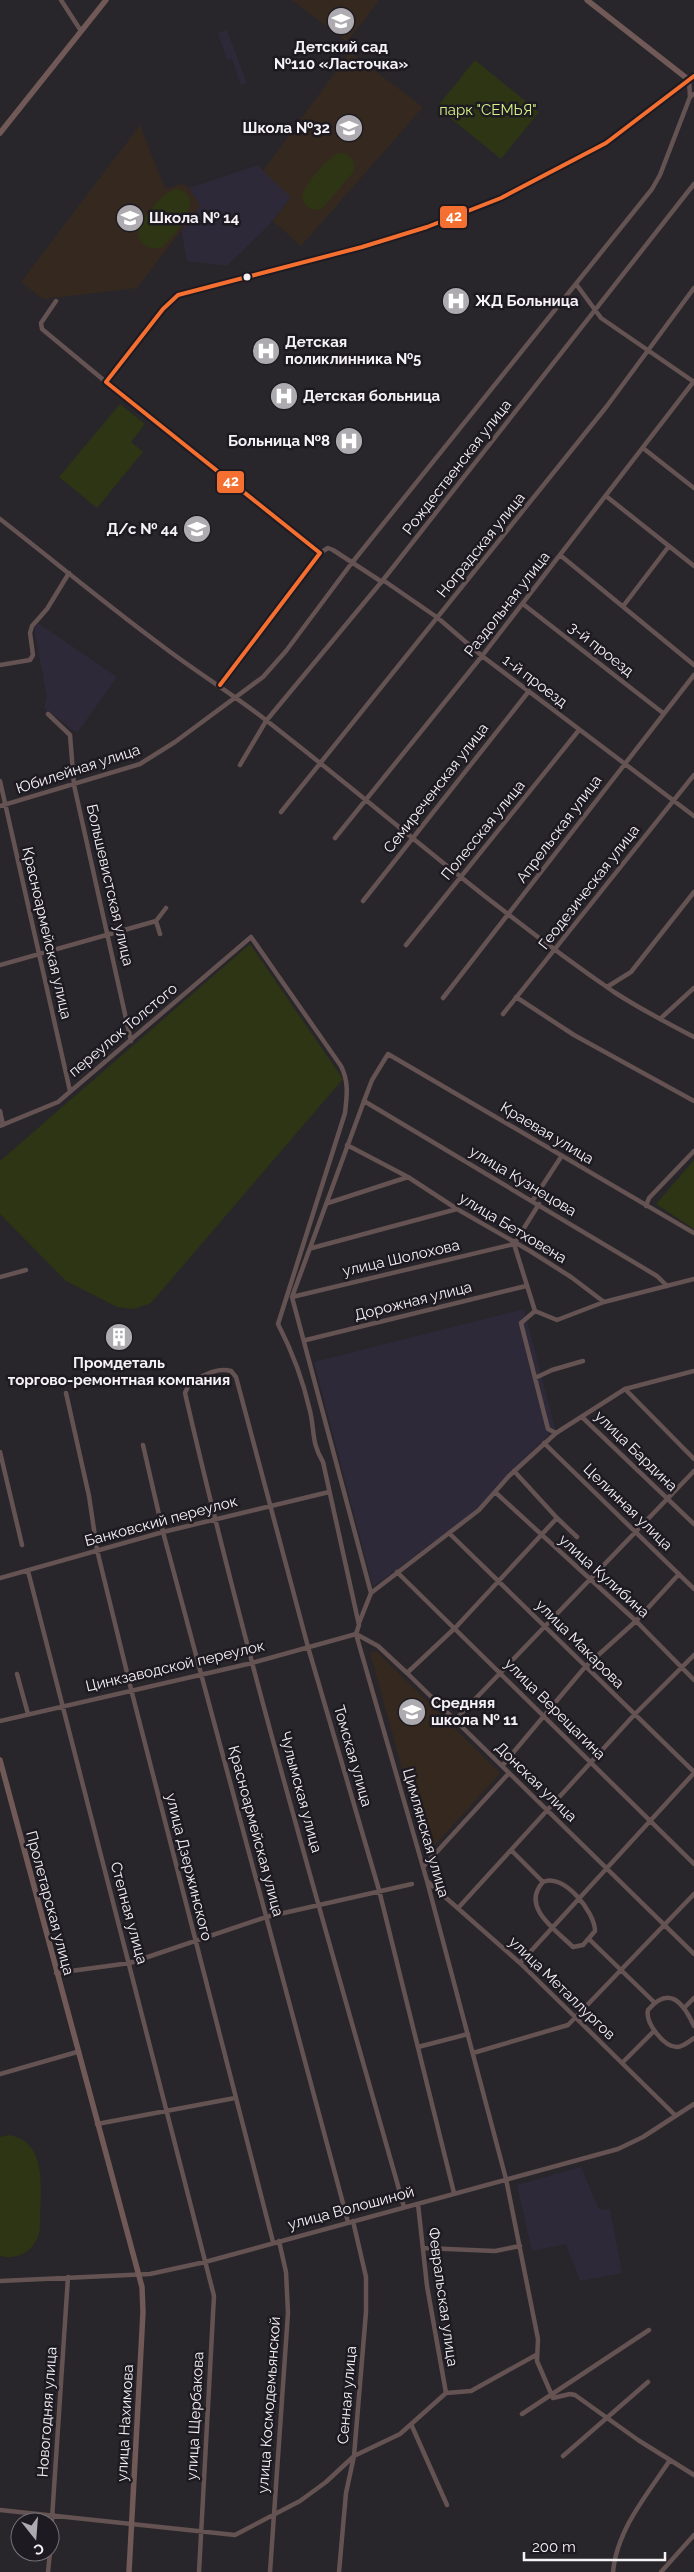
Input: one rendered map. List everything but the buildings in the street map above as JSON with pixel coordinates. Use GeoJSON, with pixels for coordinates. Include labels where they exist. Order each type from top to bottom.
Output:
{"type":"FeatureCollection","features":[{"type":"Feature","properties":{"kind":"main road"},"geometry":{"type":"LineString","coordinates":[[0,133],[106,0]]}},
{"type":"Feature","properties":{"kind":"main road"},"geometry":{"type":"LineString","coordinates":[[587,0],[693,79]]}},
{"type":"Feature","properties":{"kind":"main road","name":"Пролетарская улица"},"geometry":{"type":"LineString","coordinates":[[0,1760],[77,2052],[139,2275]]}},
{"type":"Feature","properties":{"kind":"main road","name":"улица Нахимова"},"geometry":{"type":"LineString","coordinates":[[128,2572],[143,2312],[139,2275]]}},
{"type":"Feature","properties":{"kind":"street"},"geometry":{"type":"LineString","coordinates":[[61,0],[81,31]]}},
{"type":"Feature","properties":{"kind":"street"},"geometry":{"type":"LineString","coordinates":[[692,95],[693,79]]}},
{"type":"Feature","properties":{"kind":"street"},"geometry":{"type":"LineString","coordinates":[[106,382],[163,309],[178,295],[362,247],[427,227],[500,198],[606,143],[693,79]]}},
{"type":"Feature","properties":{"kind":"street","name":"Юбилейная улица"},"geometry":{"type":"LineString","coordinates":[[2,806],[140,764],[175,742],[272,668],[351,564],[655,183],[692,95]]}},
{"type":"Feature","properties":{"kind":"street","name":"Рождественская улица"},"geometry":{"type":"LineString","coordinates":[[240,765],[266,721],[383,581],[694,184]]}},
{"type":"Feature","properties":{"kind":"street"},"geometry":{"type":"LineString","coordinates":[[576,284],[595,312],[646,350],[694,381]]}},
{"type":"Feature","properties":{"kind":"street","name":"Ноградская улица"},"geometry":{"type":"LineString","coordinates":[[281,812],[601,413],[646,350],[694,288]]}},
{"type":"Feature","properties":{"kind":"street"},"geometry":{"type":"LineString","coordinates":[[56,301],[41,323],[42,329],[320,553],[220,685]]}},
{"type":"Feature","properties":{"kind":"street","name":"Раздольная улица"},"geometry":{"type":"LineString","coordinates":[[335,838],[523,604],[694,381]]}},
{"type":"Feature","properties":{"kind":"street"},"geometry":{"type":"LineString","coordinates":[[642,448],[694,488]]}},
{"type":"Feature","properties":{"kind":"street"},"geometry":{"type":"LineString","coordinates":[[606,496],[694,566]]}},
{"type":"Feature","properties":{"kind":"street"},"geometry":{"type":"LineString","coordinates":[[0,519],[163,647],[220,685],[412,839],[556,949],[607,987],[694,1037]]}},
{"type":"Feature","properties":{"kind":"street"},"geometry":{"type":"LineString","coordinates":[[624,605],[669,546]]}},
{"type":"Feature","properties":{"kind":"street","name":"1-й проезд"},"geometry":{"type":"LineString","coordinates":[[320,553],[330,548],[351,564],[383,581],[438,618],[482,656],[694,816]]}},
{"type":"Feature","properties":{"kind":"street"},"geometry":{"type":"LineString","coordinates":[[560,555],[624,605],[694,664]]}},
{"type":"Feature","properties":{"kind":"street"},"geometry":{"type":"LineString","coordinates":[[0,665],[30,660],[33,648],[30,633],[32,626],[47,609],[69,574]]}},
{"type":"Feature","properties":{"kind":"street","name":"3-й проезд"},"geometry":{"type":"LineString","coordinates":[[523,604],[663,713]]}},
{"type":"Feature","properties":{"kind":"street","name":"Апрельская улица"},"geometry":{"type":"LineString","coordinates":[[442,998],[510,914],[694,674]]}},
{"type":"Feature","properties":{"kind":"street","name":"Семиреченская улица"},"geometry":{"type":"LineString","coordinates":[[363,901],[528,691]]}},
{"type":"Feature","properties":{"kind":"street","name":"Большевистская улица"},"geometry":{"type":"LineString","coordinates":[[48,714],[70,735],[74,785],[110,935],[131,1040]]}},
{"type":"Feature","properties":{"kind":"street","name":"Полесская улица"},"geometry":{"type":"LineString","coordinates":[[406,945],[579,730]]}},
{"type":"Feature","properties":{"kind":"street","name":"Геодезическая улица"},"geometry":{"type":"LineString","coordinates":[[503,1014],[694,775]]}},
{"type":"Feature","properties":{"kind":"street","name":"Красноармейская улица"},"geometry":{"type":"LineString","coordinates":[[0,781],[2,806],[70,1091]]}},
{"type":"Feature","properties":{"kind":"street"},"geometry":{"type":"LineString","coordinates":[[607,987],[623,979],[631,972],[694,892]]}},
{"type":"Feature","properties":{"kind":"street"},"geometry":{"type":"LineString","coordinates":[[0,965],[156,921],[166,908]]}},
{"type":"Feature","properties":{"kind":"street"},"geometry":{"type":"LineString","coordinates":[[156,921],[160,934]]}},
{"type":"Feature","properties":{"kind":"street","name":"переулок Толстого"},"geometry":{"type":"LineString","coordinates":[[2,1126],[58,1102],[251,937],[340,1066],[346,1076],[348,1089],[345,1113],[278,1324],[295,1356],[310,1412],[314,1447],[323,1462],[329,1492]]}},
{"type":"Feature","properties":{"kind":"street"},"geometry":{"type":"LineString","coordinates":[[660,1019],[694,988]]}},
{"type":"Feature","properties":{"kind":"street"},"geometry":{"type":"LineString","coordinates":[[516,997],[574,1035],[694,1101]]}},
{"type":"Feature","properties":{"kind":"street","name":"Краевая улица"},"geometry":{"type":"LineString","coordinates":[[364,1100],[372,1080],[388,1054],[561,1157],[694,1233]]}},
{"type":"Feature","properties":{"kind":"street"},"geometry":{"type":"LineString","coordinates":[[364,1100],[312,1248],[292,1297],[306,1340],[372,1593]]}},
{"type":"Feature","properties":{"kind":"street","name":"улица Кузнецова"},"geometry":{"type":"LineString","coordinates":[[364,1100],[657,1276],[667,1286]]}},
{"type":"Feature","properties":{"kind":"street"},"geometry":{"type":"LineString","coordinates":[[0,1111],[2,1126]]}},
{"type":"Feature","properties":{"kind":"street","name":"улица Бетховена"},"geometry":{"type":"LineString","coordinates":[[347,1144],[408,1177],[514,1244],[571,1277],[604,1302]]}},
{"type":"Feature","properties":{"kind":"street"},"geometry":{"type":"LineString","coordinates":[[646,1206],[649,1198],[694,1151]]}},
{"type":"Feature","properties":{"kind":"street"},"geometry":{"type":"LineString","coordinates":[[532,1200],[561,1157]]}},
{"type":"Feature","properties":{"kind":"street"},"geometry":{"type":"LineString","coordinates":[[328,1203],[408,1177]]}},
{"type":"Feature","properties":{"kind":"street"},"geometry":{"type":"LineString","coordinates":[[539,1204],[514,1244],[535,1311],[557,1320],[604,1302],[694,1279]]}},
{"type":"Feature","properties":{"kind":"street"},"geometry":{"type":"LineString","coordinates":[[312,1248],[457,1209]]}},
{"type":"Feature","properties":{"kind":"street","name":"улица Шолохова"},"geometry":{"type":"LineString","coordinates":[[292,1297],[514,1244]]}},
{"type":"Feature","properties":{"kind":"street"},"geometry":{"type":"LineString","coordinates":[[0,1277],[26,1270]]}},
{"type":"Feature","properties":{"kind":"street","name":"Дорожная улица"},"geometry":{"type":"LineString","coordinates":[[306,1340],[526,1286]]}},
{"type":"Feature","properties":{"kind":"street"},"geometry":{"type":"LineString","coordinates":[[535,1311],[521,1323],[548,1429],[556,1433]]}},
{"type":"Feature","properties":{"kind":"street"},"geometry":{"type":"LineString","coordinates":[[535,1378],[552,1370],[584,1361]]}},
{"type":"Feature","properties":{"kind":"street","name":"Томская улица"},"geometry":{"type":"LineString","coordinates":[[190,1382],[224,1369],[232,1371],[236,1377],[308,1647],[379,1890],[454,2193]]}},
{"type":"Feature","properties":{"kind":"street"},"geometry":{"type":"LineString","coordinates":[[356,1634],[372,1593],[479,1510],[514,1471],[556,1433],[625,1389],[694,1371]]}},
{"type":"Feature","properties":{"kind":"street","name":"Чулымская улица"},"geometry":{"type":"LineString","coordinates":[[190,1382],[186,1393],[214,1519],[318,1903],[404,2208]]}},
{"type":"Feature","properties":{"kind":"street"},"geometry":{"type":"LineString","coordinates":[[625,1389],[694,1459]]}},
{"type":"Feature","properties":{"kind":"street","name":"улица Дзержинского"},"geometry":{"type":"LineString","coordinates":[[66,1394],[89,1496],[97,1550],[131,1690],[273,2242]]}},
{"type":"Feature","properties":{"kind":"street","name":"улица Бардина"},"geometry":{"type":"LineString","coordinates":[[582,1417],[694,1524]]}},
{"type":"Feature","properties":{"kind":"street","name":"Целинная улица"},"geometry":{"type":"LineString","coordinates":[[544,1443],[694,1589]]}},
{"type":"Feature","properties":{"kind":"street","name":"Красноармейская улица"},"geometry":{"type":"LineString","coordinates":[[143,1445],[163,1532],[266,1917],[351,2222]]}},
{"type":"Feature","properties":{"kind":"street"},"geometry":{"type":"LineString","coordinates":[[0,1452],[22,1545]]}},
{"type":"Feature","properties":{"kind":"street"},"geometry":{"type":"LineString","coordinates":[[514,1471],[576,1537]]}},
{"type":"Feature","properties":{"kind":"street"},"geometry":{"type":"LineString","coordinates":[[454,1720],[694,1471]]}},
{"type":"Feature","properties":{"kind":"street"},"geometry":{"type":"LineString","coordinates":[[329,1492],[359,1625]]}},
{"type":"Feature","properties":{"kind":"street","name":"Банковский переулок"},"geometry":{"type":"LineString","coordinates":[[0,1578],[163,1532],[329,1492]]}},
{"type":"Feature","properties":{"kind":"street","name":"улица Кулибина"},"geometry":{"type":"LineString","coordinates":[[495,1492],[636,1621],[694,1680]]}},
{"type":"Feature","properties":{"kind":"street"},"geometry":{"type":"LineString","coordinates":[[407,1673],[456,1627],[558,1518]]}},
{"type":"Feature","properties":{"kind":"street","name":"улица Макарова"},"geometry":{"type":"LineString","coordinates":[[449,1533],[694,1772]]}},
{"type":"Feature","properties":{"kind":"street","name":"Степная улица"},"geometry":{"type":"LineString","coordinates":[[28,1571],[130,1963],[205,2262]]}},
{"type":"Feature","properties":{"kind":"street","name":"улица Верещагина"},"geometry":{"type":"LineString","coordinates":[[397,1572],[456,1627],[544,1717],[694,1864]]}},
{"type":"Feature","properties":{"kind":"street"},"geometry":{"type":"LineString","coordinates":[[502,1766],[585,1667],[636,1621],[679,1574]]}},
{"type":"Feature","properties":{"kind":"street","name":"Цинкзаводской переулок"},"geometry":{"type":"LineString","coordinates":[[0,1721],[252,1662],[356,1634]]}},
{"type":"Feature","properties":{"kind":"street","name":"Донская улица"},"geometry":{"type":"LineString","coordinates":[[356,1634],[378,1646],[407,1673],[663,1926],[694,1954]]}},
{"type":"Feature","properties":{"kind":"street","name":"Цимлянская улица"},"geometry":{"type":"LineString","coordinates":[[356,1634],[427,1881],[506,2179],[538,2339],[536,2355]]}},
{"type":"Feature","properties":{"kind":"street"},"geometry":{"type":"LineString","coordinates":[[459,1907],[634,1715],[694,1654]]}},
{"type":"Feature","properties":{"kind":"street"},"geometry":{"type":"LineString","coordinates":[[17,1674],[28,1714]]}},
{"type":"Feature","properties":{"kind":"street"},"geometry":{"type":"LineString","coordinates":[[520,1963],[694,1772]]}},
{"type":"Feature","properties":{"kind":"street"},"geometry":{"type":"LineString","coordinates":[[423,1867],[509,1773]]}},
{"type":"Feature","properties":{"kind":"street"},"geometry":{"type":"LineString","coordinates":[[512,1851],[543,1882]]}},
{"type":"Feature","properties":{"kind":"street"},"geometry":{"type":"LineString","coordinates":[[556,1880],[578,1899],[589,1909],[594,1919],[595,1931],[590,1940],[583,1945],[573,1947],[536,1910],[534,1896],[543,1882],[556,1880]]}},
{"type":"Feature","properties":{"kind":"street","name":"улица Металлургов"},"geometry":{"type":"LineString","coordinates":[[427,1881],[459,1907],[520,1963],[676,2116]]}},
{"type":"Feature","properties":{"kind":"street"},"geometry":{"type":"LineString","coordinates":[[56,1973],[130,1963],[266,1917],[318,1903],[412,1884]]}},
{"type":"Feature","properties":{"kind":"street"},"geometry":{"type":"LineString","coordinates":[[472,2053],[568,2025],[694,1894]]}},
{"type":"Feature","properties":{"kind":"street"},"geometry":{"type":"LineString","coordinates":[[590,1940],[620,1971],[655,2002]]}},
{"type":"Feature","properties":{"kind":"street"},"geometry":{"type":"LineString","coordinates":[[686,2007],[694,1998]]}},
{"type":"Feature","properties":{"kind":"street"},"geometry":{"type":"LineString","coordinates":[[694,2026],[686,2007],[671,1999],[655,2002],[647,2016],[654,2031],[675,2047],[694,2039]]}},
{"type":"Feature","properties":{"kind":"street"},"geometry":{"type":"LineString","coordinates":[[622,2063],[654,2031]]}},
{"type":"Feature","properties":{"kind":"street"},"geometry":{"type":"LineString","coordinates":[[418,2047],[468,2034]]}},
{"type":"Feature","properties":{"kind":"street"},"geometry":{"type":"LineString","coordinates":[[0,2074],[77,2052]]}},
{"type":"Feature","properties":{"kind":"street"},"geometry":{"type":"LineString","coordinates":[[97,2124],[235,2098]]}},
{"type":"Feature","properties":{"kind":"street","name":"улица Волошиной"},"geometry":{"type":"LineString","coordinates":[[0,2281],[139,2275],[205,2262],[618,2149],[643,2137],[694,2104]]}},
{"type":"Feature","properties":{"kind":"street","name":"Февральская улица"},"geometry":{"type":"LineString","coordinates":[[418,2204],[438,2357],[446,2393]]}},
{"type":"Feature","properties":{"kind":"street","name":"Сенная улица"},"geometry":{"type":"LineString","coordinates":[[339,2572],[346,2493],[354,2456],[367,2294],[364,2263],[351,2222]]}},
{"type":"Feature","properties":{"kind":"street","name":"улица Космодемьянской"},"geometry":{"type":"LineString","coordinates":[[270,2572],[288,2313],[286,2272],[279,2241]]}},
{"type":"Feature","properties":{"kind":"street"},"geometry":{"type":"LineString","coordinates":[[423,2248],[495,2251],[520,2246]]}},
{"type":"Feature","properties":{"kind":"street","name":"улица Щербакова"},"geometry":{"type":"LineString","coordinates":[[198,2572],[202,2530],[214,2296],[205,2262]]}},
{"type":"Feature","properties":{"kind":"street","name":"Новогодняя улица"},"geometry":{"type":"LineString","coordinates":[[53,2512],[68,2277]]}},
{"type":"Feature","properties":{"kind":"street"},"geometry":{"type":"LineString","coordinates":[[522,2414],[649,2330]]}},
{"type":"Feature","properties":{"kind":"street"},"geometry":{"type":"LineString","coordinates":[[60,2517],[202,2530],[235,2535],[300,2501],[326,2482],[354,2456],[394,2438],[446,2393],[471,2391],[536,2355],[550,2395],[555,2398],[572,2394],[694,2476]]}},
{"type":"Feature","properties":{"kind":"street"},"geometry":{"type":"LineString","coordinates":[[563,2456],[605,2417],[648,2382]]}},
{"type":"Feature","properties":{"kind":"street"},"geometry":{"type":"LineString","coordinates":[[411,2424],[447,2505]]}},
{"type":"Feature","properties":{"kind":"street"},"geometry":{"type":"LineString","coordinates":[[613,2572],[617,2546],[623,2531],[670,2460]]}},
{"type":"Feature","properties":{"kind":"street"},"geometry":{"type":"LineString","coordinates":[[0,2510],[18,2512]]}},
{"type":"Feature","properties":{"kind":"street"},"geometry":{"type":"LineString","coordinates":[[660,2572],[694,2535]]}},
{"type":"Feature","properties":{"kind":"shaded area","name":"Детский сад №110 «Ласточка»"},"geometry":{"type":"Polygon","coordinates":[[[292,0],[379,0],[347,42],[292,0]]]}},
{"type":"Feature","properties":{"kind":"shaded area"},"geometry":{"type":"Polygon","coordinates":[[[227,30],[247,83],[241,85],[232,59],[227,60],[218,33],[227,30]]]}},
{"type":"Feature","properties":{"kind":"shaded area","name":"Школа №32"},"geometry":{"type":"Polygon","coordinates":[[[350,52],[423,107],[301,246],[273,221],[291,197],[263,171],[350,52]]]}},
{"type":"Feature","properties":{"kind":"shaded area","name":"Школа № 14"},"geometry":{"type":"Polygon","coordinates":[[[140,125],[165,189],[182,184],[189,188],[200,206],[137,288],[43,299],[21,282],[140,125]]]}},
{"type":"Feature","properties":{"kind":"shaded area"},"geometry":{"type":"Polygon","coordinates":[[[258,165],[291,197],[270,224],[227,266],[187,261],[181,230],[200,206],[189,188],[258,165]]]}},
{"type":"Feature","properties":{"kind":"shaded area"},"geometry":{"type":"Polygon","coordinates":[[[38,623],[117,677],[77,733],[44,708],[47,697],[34,628],[38,623]]]}},
{"type":"Feature","properties":{"kind":"shaded area"},"geometry":{"type":"Polygon","coordinates":[[[524,1309],[555,1428],[499,1484],[478,1509],[373,1587],[314,1362],[524,1309]]]}},
{"type":"Feature","properties":{"kind":"shaded area","name":"Средняя школа № 11"},"geometry":{"type":"Polygon","coordinates":[[[376,1651],[500,1773],[428,1853],[425,1852],[370,1652],[376,1651]]]}},
{"type":"Feature","properties":{"kind":"shaded area"},"geometry":{"type":"Polygon","coordinates":[[[581,2167],[599,2209],[610,2210],[622,2273],[580,2281],[566,2244],[532,2251],[517,2185],[581,2167]]]}},
{"type":"Feature","properties":{"kind":"green space","name":"парк \"СЕМЬЯ\""},"geometry":{"type":"Polygon","coordinates":[[[475,60],[539,112],[501,159],[437,107],[475,60]]]}},
{"type":"Feature","properties":{"kind":"green space"},"geometry":{"type":"Polygon","coordinates":[[[340,153],[352,159],[354,171],[322,209],[315,210],[309,208],[302,198],[303,193],[311,179],[323,165],[340,153]]]}},
{"type":"Feature","properties":{"kind":"green space"},"geometry":{"type":"Polygon","coordinates":[[[177,189],[186,194],[190,200],[186,216],[175,234],[163,247],[155,249],[148,247],[142,243],[138,236],[142,223],[152,208],[165,195],[177,189]]]}},
{"type":"Feature","properties":{"kind":"green space"},"geometry":{"type":"Polygon","coordinates":[[[120,404],[145,424],[131,442],[143,452],[97,508],[59,477],[120,404]]]}},
{"type":"Feature","properties":{"kind":"green space"},"geometry":{"type":"Polygon","coordinates":[[[250,944],[343,1079],[151,1303],[134,1309],[117,1307],[66,1281],[0,1214],[0,1161],[250,944]]]}},
{"type":"Feature","properties":{"kind":"green space"},"geometry":{"type":"Polygon","coordinates":[[[694,1160],[694,1229],[656,1204],[694,1160]]]}},
{"type":"Feature","properties":{"kind":"green space"},"geometry":{"type":"Polygon","coordinates":[[[9,2135],[22,2140],[31,2148],[37,2159],[41,2187],[40,2229],[38,2236],[31,2248],[15,2257],[0,2256],[0,2137],[9,2135]]]}},
{"type":"Feature","properties":{"kind":"transit line","name":"42"},"geometry":{"type":"LineString","coordinates":[[220,685],[320,553],[106,382],[163,309],[178,295],[362,247],[427,227],[501,198],[606,143],[694,76]]}},
{"type":"Feature","properties":{"kind":"place","name":"Детский сад №110 «Ласточка»"},"geometry":{"type":"Point","coordinates":[341,21]}},
{"type":"Feature","properties":{"kind":"place","name":"Школа №32"},"geometry":{"type":"Point","coordinates":[349,128]}},
{"type":"Feature","properties":{"kind":"place","name":"Школа № 14"},"geometry":{"type":"Point","coordinates":[130,218]}},
{"type":"Feature","properties":{"kind":"place","name":"ЖД Больница"},"geometry":{"type":"Point","coordinates":[456,301]}},
{"type":"Feature","properties":{"kind":"place","name":"Детская поликлинника №5"},"geometry":{"type":"Point","coordinates":[266,351]}},
{"type":"Feature","properties":{"kind":"place","name":"Детская больница"},"geometry":{"type":"Point","coordinates":[284,396]}},
{"type":"Feature","properties":{"kind":"place","name":"Больница №8"},"geometry":{"type":"Point","coordinates":[349,441]}},
{"type":"Feature","properties":{"kind":"place","name":"Д/с № 44"},"geometry":{"type":"Point","coordinates":[197,529]}},
{"type":"Feature","properties":{"kind":"place","name":"Промдеталь торгово-ремонтная компания"},"geometry":{"type":"Point","coordinates":[119,1337]}},
{"type":"Feature","properties":{"kind":"place","name":"Средняя школа № 11"},"geometry":{"type":"Point","coordinates":[412,1712]}}]}
